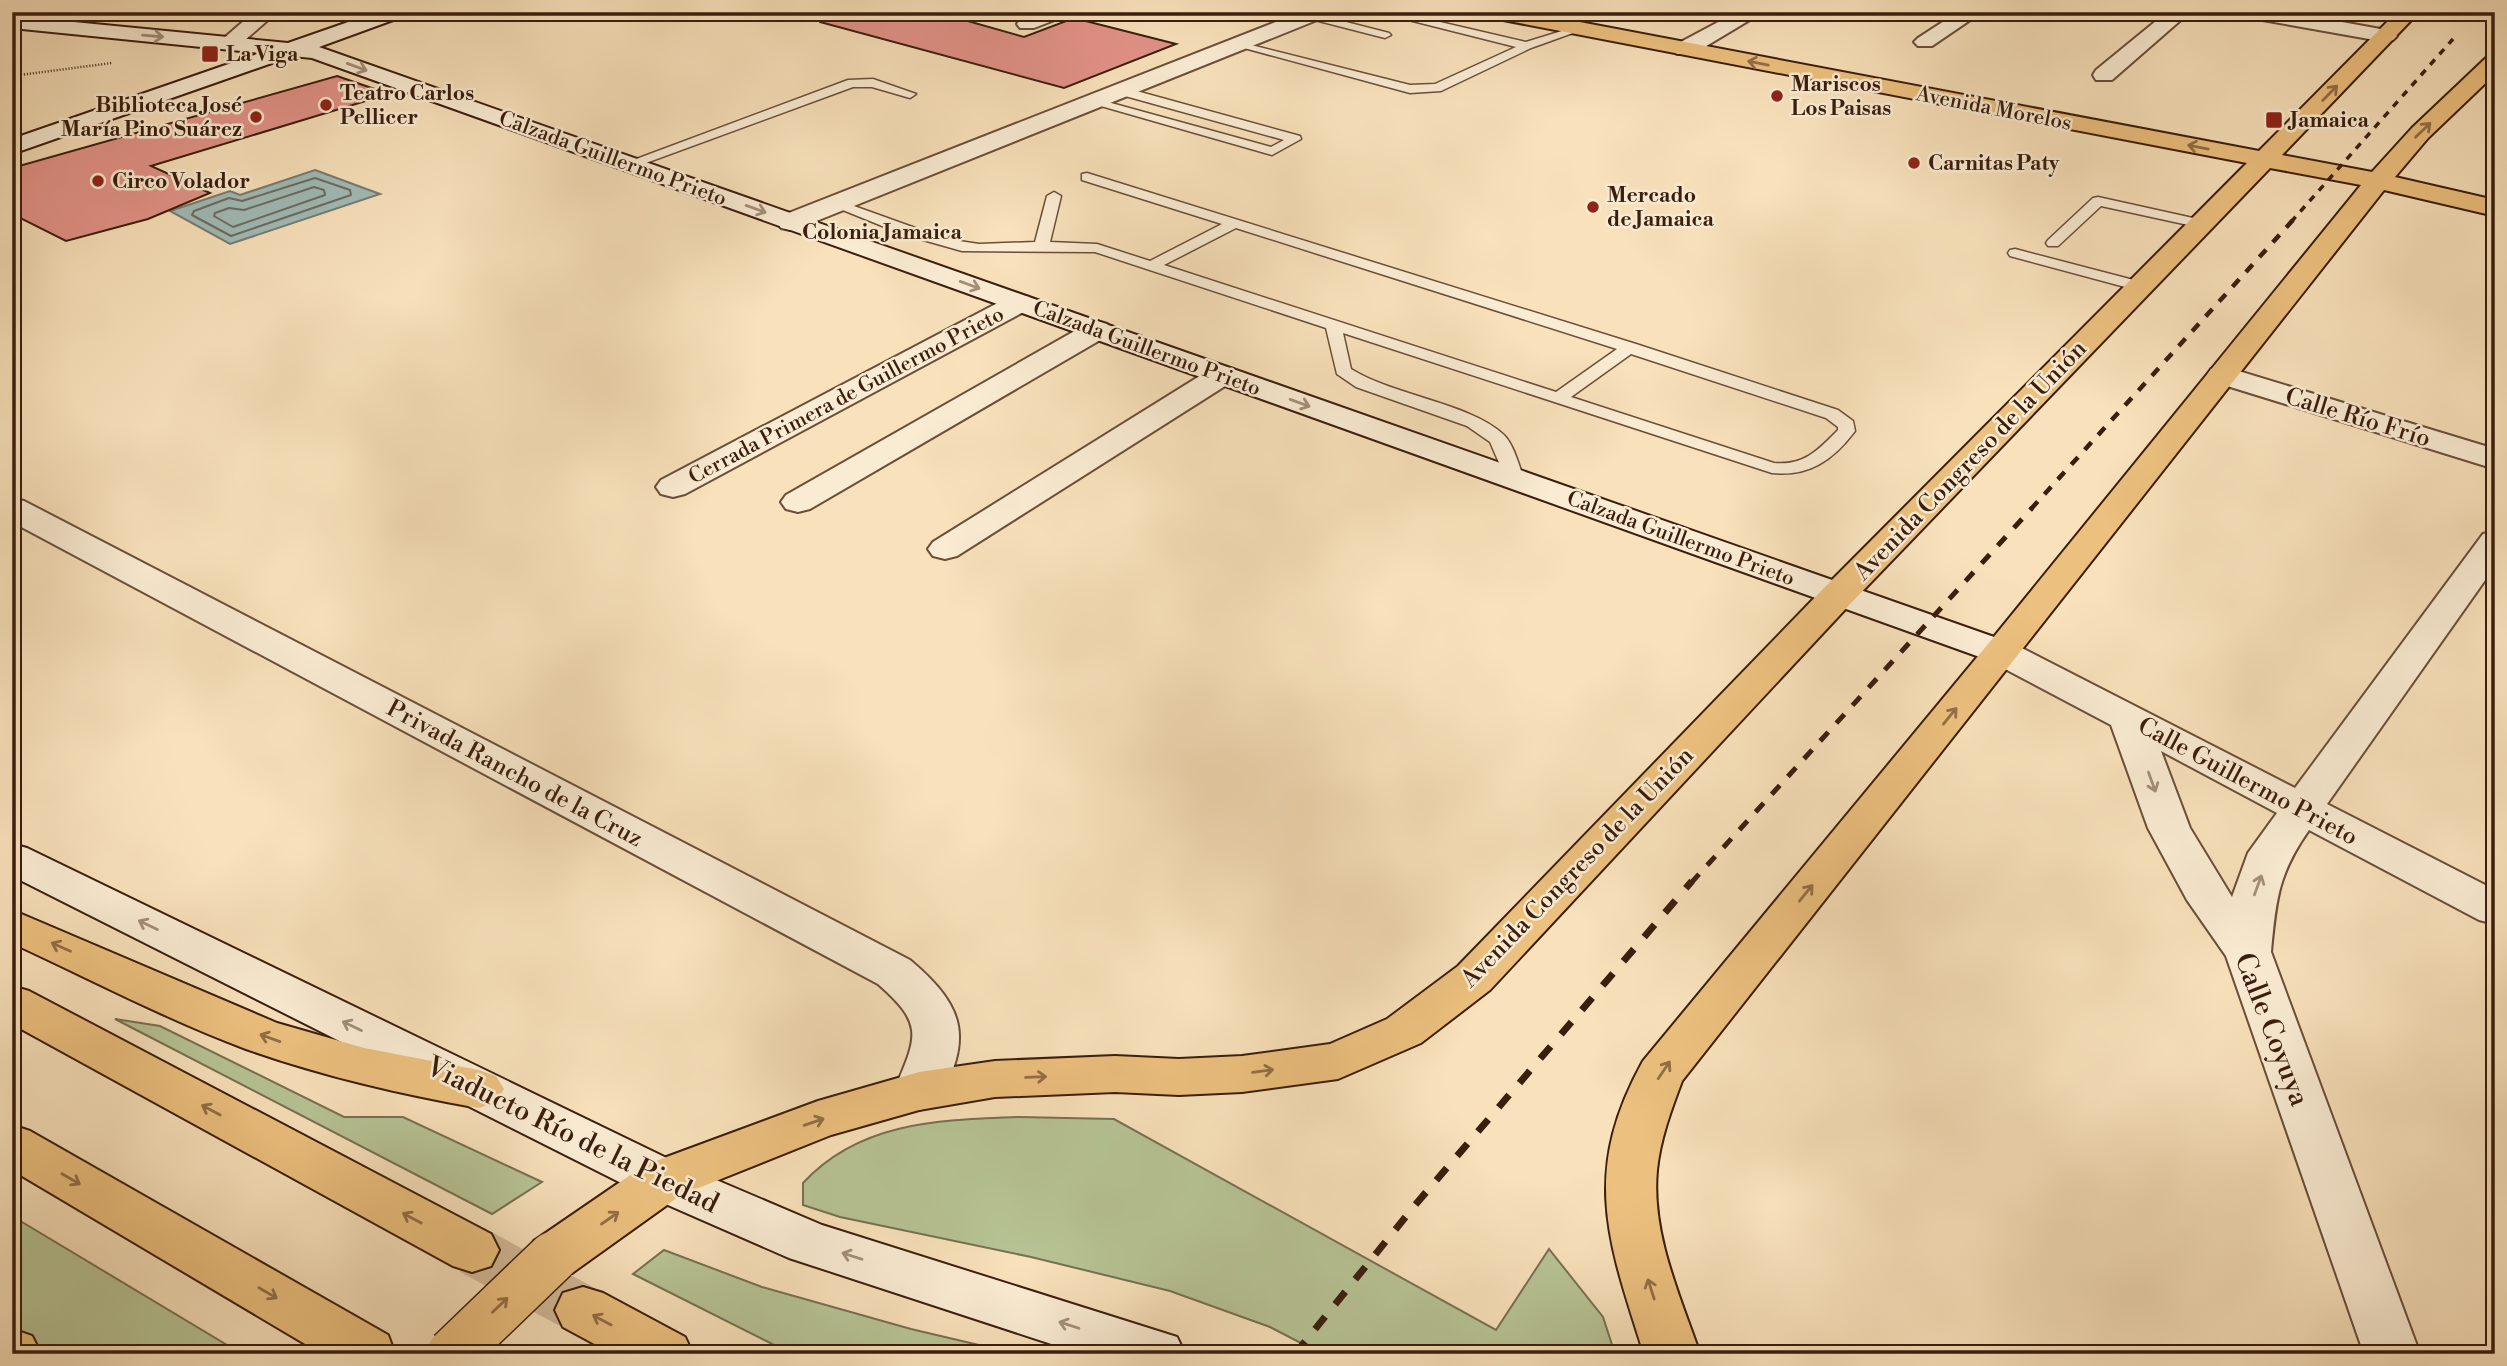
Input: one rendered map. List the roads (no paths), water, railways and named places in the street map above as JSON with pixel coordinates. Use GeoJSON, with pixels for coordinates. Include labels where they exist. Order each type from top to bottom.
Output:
{"type":"FeatureCollection","features":[{"type":"Feature","properties":{"kind":"main road","name":"Avenida Congreso de la Unión"},"geometry":{"type":"LineString","coordinates":[[452,1354],[553,1257],[663,1180],[818,1120],[919,1091],[995,1079],[1115,1074],[1179,1077],[1242,1074],[1338,1061],[1404,1031],[1474,978],[1839,594],[2409,12]]}},
{"type":"Feature","properties":{"kind":"main road","name":"Avenida Morelos"},"geometry":{"type":"LineString","coordinates":[[1508,13],[1578,29],[2378,181],[2495,208]]}},
{"type":"Feature","properties":{"kind":"main road"},"geometry":{"type":"LineString","coordinates":[[1672,1354],[1635,1238],[1630,1173],[1642,1125],[1660,1074],[2378,181],[2420,133],[2495,62]]}},
{"type":"Feature","properties":{"kind":"main road"},"geometry":{"type":"LineString","coordinates":[[12,925],[238,1026],[296,1047],[359,1066],[479,1089]]}},
{"type":"Feature","properties":{"kind":"main road"},"geometry":{"type":"LineString","coordinates":[[12,1003],[472,1250]]}},
{"type":"Feature","properties":{"kind":"main road"},"geometry":{"type":"LineString","coordinates":[[12,1145],[368,1352]]}},
{"type":"Feature","properties":{"kind":"main road"},"geometry":{"type":"LineString","coordinates":[[583,1310],[665,1354]]}},
{"type":"Feature","properties":{"kind":"street"},"geometry":{"type":"LineString","coordinates":[[13,22],[44,12]]}},
{"type":"Feature","properties":{"kind":"street"},"geometry":{"type":"LineString","coordinates":[[230,43],[267,12]]}},
{"type":"Feature","properties":{"kind":"street"},"geometry":{"type":"LineString","coordinates":[[12,147],[280,47],[362,12]]}},
{"type":"Feature","properties":{"kind":"street"},"geometry":{"type":"LineString","coordinates":[[1027,24],[1058,12]]}},
{"type":"Feature","properties":{"kind":"street"},"geometry":{"type":"LineString","coordinates":[[1685,49],[1753,12]]}},
{"type":"Feature","properties":{"kind":"street"},"geometry":{"type":"LineString","coordinates":[[1925,42],[1972,12]]}},
{"type":"Feature","properties":{"kind":"street"},"geometry":{"type":"LineString","coordinates":[[2104,75],[2179,12]]}},
{"type":"Feature","properties":{"kind":"street"},"geometry":{"type":"LineString","coordinates":[[2251,12],[2386,36]]}},
{"type":"Feature","properties":{"kind":"street"},"geometry":{"type":"LineString","coordinates":[[12,137],[280,47],[394,13]]}},
{"type":"Feature","properties":{"kind":"street"},"geometry":{"type":"LineString","coordinates":[[790,222],[1316,14]]}},
{"type":"Feature","properties":{"kind":"street","name":"Calzada Guillermo Prieto"},"geometry":{"type":"LineString","coordinates":[[13,22],[315,52],[2001,652]]}},
{"type":"Feature","properties":{"kind":"street","name":"Cerrada Primera de Guillermo Prieto"},"geometry":{"type":"LineString","coordinates":[[673,487],[1019,303]]}},
{"type":"Feature","properties":{"kind":"street"},"geometry":{"type":"LineString","coordinates":[[798,502],[1097,330]]}},
{"type":"Feature","properties":{"kind":"street"},"geometry":{"type":"LineString","coordinates":[[945,549],[1222,375]]}},
{"type":"Feature","properties":{"kind":"street","name":"Calle Río Frío"},"geometry":{"type":"LineString","coordinates":[[2222,376],[2495,459]]}},
{"type":"Feature","properties":{"kind":"street","name":"Privada Rancho de la Cruz"},"geometry":{"type":"LineString","coordinates":[[12,508],[894,972],[923,995],[939,1025],[932,1060],[919,1091]]}},
{"type":"Feature","properties":{"kind":"street"},"geometry":{"type":"LineString","coordinates":[[2248,953],[2254,894],[2270,853],[2495,541]]}},
{"type":"Feature","properties":{"kind":"street","name":"Calle Guillermo Prieto"},"geometry":{"type":"LineString","coordinates":[[2001,652],[2495,909]]}},
{"type":"Feature","properties":{"kind":"street","name":"Calle Coyuya"},"geometry":{"type":"LineString","coordinates":[[2128,718],[2169,828],[2203,890],[2248,953],[2392,1354]]}},
{"type":"Feature","properties":{"kind":"street","name":"Viaducto Río de la Piedad"},"geometry":{"type":"LineString","coordinates":[[12,858],[663,1180],[808,1242],[1157,1354]]}},
{"type":"Feature","properties":{"kind":"lane"},"geometry":{"type":"LineString","coordinates":[[1382,12],[1527,46]]}},
{"type":"Feature","properties":{"kind":"lane"},"geometry":{"type":"LineString","coordinates":[[1316,14],[1385,35]]}},
{"type":"Feature","properties":{"kind":"lane"},"geometry":{"type":"LineString","coordinates":[[1239,44],[1420,91],[1437,88],[1527,46],[1578,29]]}},
{"type":"Feature","properties":{"kind":"lane"},"geometry":{"type":"LineString","coordinates":[[630,164],[852,83],[867,82],[910,94]]}},
{"type":"Feature","properties":{"kind":"lane"},"geometry":{"type":"LineString","coordinates":[[1093,102],[1272,151],[1295,139],[1122,91]]}},
{"type":"Feature","properties":{"kind":"lane"},"geometry":{"type":"LineString","coordinates":[[835,204],[951,245],[979,248],[1042,244],[1097,248],[1786,471],[1810,466],[1846,431],[1847,425],[1832,414],[1630,347],[1087,177]]}},
{"type":"Feature","properties":{"kind":"lane"},"geometry":{"type":"LineString","coordinates":[[1042,244],[1054,196]]}},
{"type":"Feature","properties":{"kind":"lane"},"geometry":{"type":"LineString","coordinates":[[2053,243],[2098,201],[2202,224]]}},
{"type":"Feature","properties":{"kind":"lane"},"geometry":{"type":"LineString","coordinates":[[1153,265],[1236,223]]}},
{"type":"Feature","properties":{"kind":"lane"},"geometry":{"type":"LineString","coordinates":[[2015,253],[2140,286]]}},
{"type":"Feature","properties":{"kind":"lane"},"geometry":{"type":"LineString","coordinates":[[1333,324],[1343,371],[1362,383],[1473,422],[1498,439],[1515,479]]}},
{"type":"Feature","properties":{"kind":"lane"},"geometry":{"type":"LineString","coordinates":[[1559,398],[1630,347]]}},
{"type":"Feature","properties":{"kind":"water"},"geometry":{"type":"Polygon","coordinates":[[[315,170],[380,194],[230,244],[170,211],[230,191],[240,195],[315,170]]]}},
{"type":"Feature","properties":{"kind":"tunnel"},"geometry":{"type":"LineString","coordinates":[[472,1250],[583,1310]]}},
{"type":"Feature","properties":{"kind":"railway"},"geometry":{"type":"LineString","coordinates":[[2291,222],[2453,39]]}},
{"type":"Feature","properties":{"kind":"railway"},"geometry":{"type":"LineString","coordinates":[[2031,509],[2293,220]]}},
{"type":"Feature","properties":{"kind":"railway"},"geometry":{"type":"LineString","coordinates":[[1691,883],[2032,508]]}},
{"type":"Feature","properties":{"kind":"railway"},"geometry":{"type":"LineString","coordinates":[[1295,1354],[1416,1204],[1692,881]]}},
{"type":"Feature","properties":{"kind":"place","name":"La Viga"},"geometry":{"type":"Point","coordinates":[210,54]}},
{"type":"Feature","properties":{"kind":"place","name":"Mariscos Los Paisas"},"geometry":{"type":"Point","coordinates":[1777,96]}},
{"type":"Feature","properties":{"kind":"place","name":"Teatro Carlos Pellicer"},"geometry":{"type":"Point","coordinates":[326,105]}},
{"type":"Feature","properties":{"kind":"place","name":"Biblioteca José María Pino Suárez"},"geometry":{"type":"Point","coordinates":[256,117]}},
{"type":"Feature","properties":{"kind":"place","name":"Jamaica"},"geometry":{"type":"Point","coordinates":[2274,120]}},
{"type":"Feature","properties":{"kind":"place","name":"Carnitas Paty"},"geometry":{"type":"Point","coordinates":[1914,163]}},
{"type":"Feature","properties":{"kind":"place","name":"Circo Volador"},"geometry":{"type":"Point","coordinates":[98,181]}},
{"type":"Feature","properties":{"kind":"place","name":"Mercado de Jamaica"},"geometry":{"type":"Point","coordinates":[1593,207]}},
{"type":"Feature","properties":{"kind":"district","name":"Colonia Jamaica"},"geometry":{"type":"Point","coordinates":[882,232]}}]}
